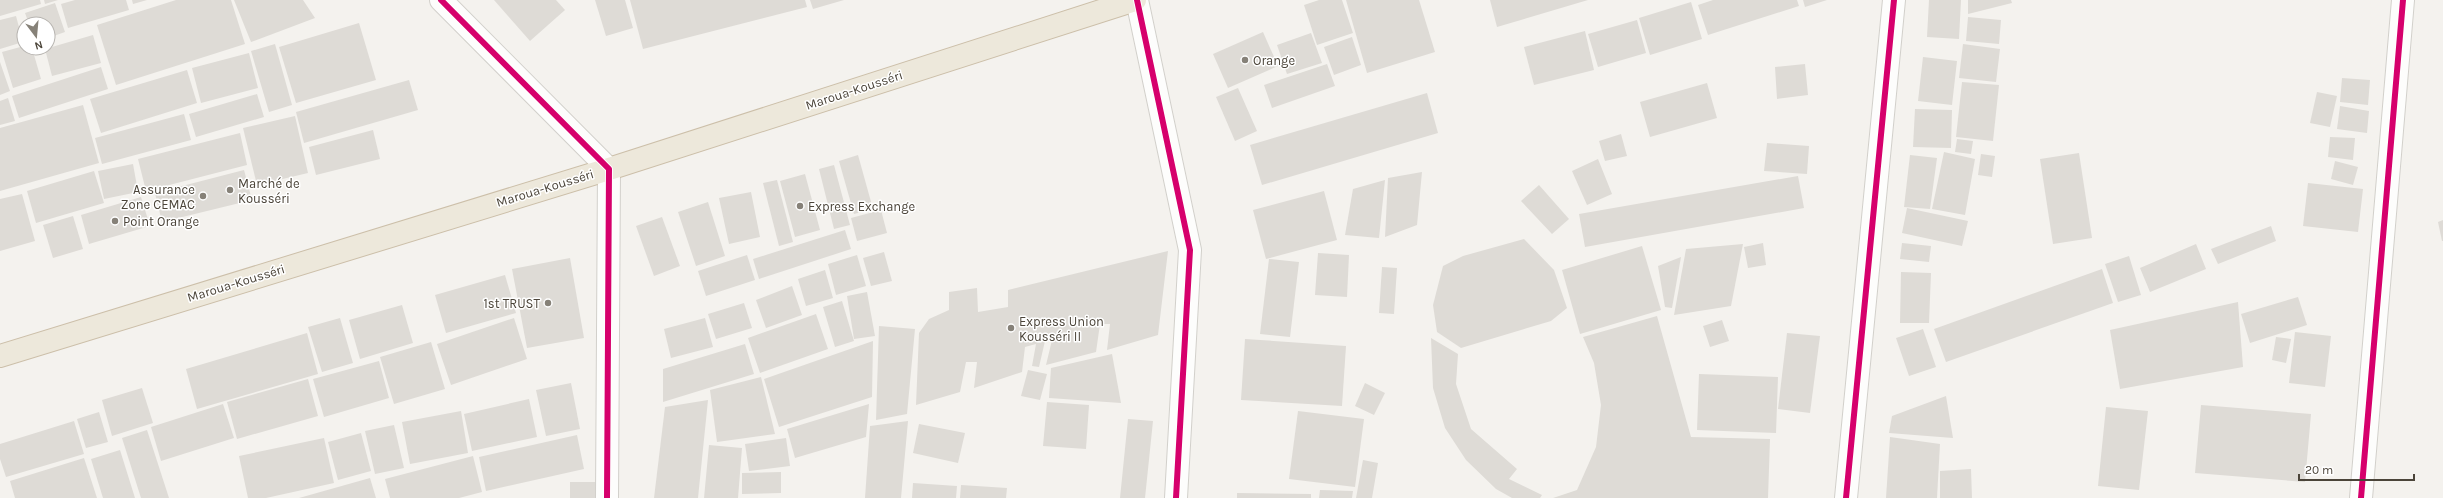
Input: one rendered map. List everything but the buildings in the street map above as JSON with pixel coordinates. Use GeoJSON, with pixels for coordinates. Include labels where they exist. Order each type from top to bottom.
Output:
{"type":"FeatureCollection","features":[{"type":"Feature","properties":{"kind":"highway","name":"Maroua-Kousséri"},"geometry":{"type":"LineString","coordinates":[[0,356],[609,168],[1136,0]]}},
{"type":"Feature","properties":{"kind":"street"},"geometry":{"type":"LineString","coordinates":[[441,0],[609,168],[607,498]]}},
{"type":"Feature","properties":{"kind":"street"},"geometry":{"type":"LineString","coordinates":[[1136,0],[1190,250],[1176,498]]}},
{"type":"Feature","properties":{"kind":"street"},"geometry":{"type":"LineString","coordinates":[[1846,498],[1894,0]]}},
{"type":"Feature","properties":{"kind":"street"},"geometry":{"type":"LineString","coordinates":[[2361,498],[2403,0]]}},
{"type":"Feature","properties":{"kind":"cycle path"},"geometry":{"type":"LineString","coordinates":[[441,0],[609,169],[607,498]]}},
{"type":"Feature","properties":{"kind":"cycle path"},"geometry":{"type":"LineString","coordinates":[[1137,0],[1190,250],[1176,498]]}},
{"type":"Feature","properties":{"kind":"cycle path"},"geometry":{"type":"LineString","coordinates":[[1846,498],[1894,0]]}},
{"type":"Feature","properties":{"kind":"cycle path"},"geometry":{"type":"LineString","coordinates":[[2361,498],[2403,0]]}},
{"type":"Feature","properties":{"kind":"place","name":"Orange"},"geometry":{"type":"Point","coordinates":[1245,60]}},
{"type":"Feature","properties":{"kind":"place","name":"Marché de Kousséri"},"geometry":{"type":"Point","coordinates":[230,190]}},
{"type":"Feature","properties":{"kind":"place","name":"Assurance Zone CEMAC"},"geometry":{"type":"Point","coordinates":[203,196]}},
{"type":"Feature","properties":{"kind":"place","name":"Express Exchange"},"geometry":{"type":"Point","coordinates":[800,206]}},
{"type":"Feature","properties":{"kind":"place","name":"Point Orange"},"geometry":{"type":"Point","coordinates":[115,221]}},
{"type":"Feature","properties":{"kind":"place","name":"1st TRUST"},"geometry":{"type":"Point","coordinates":[548,303]}},
{"type":"Feature","properties":{"kind":"place","name":"Express Union Kousséri II"},"geometry":{"type":"Point","coordinates":[1011,328]}}]}
